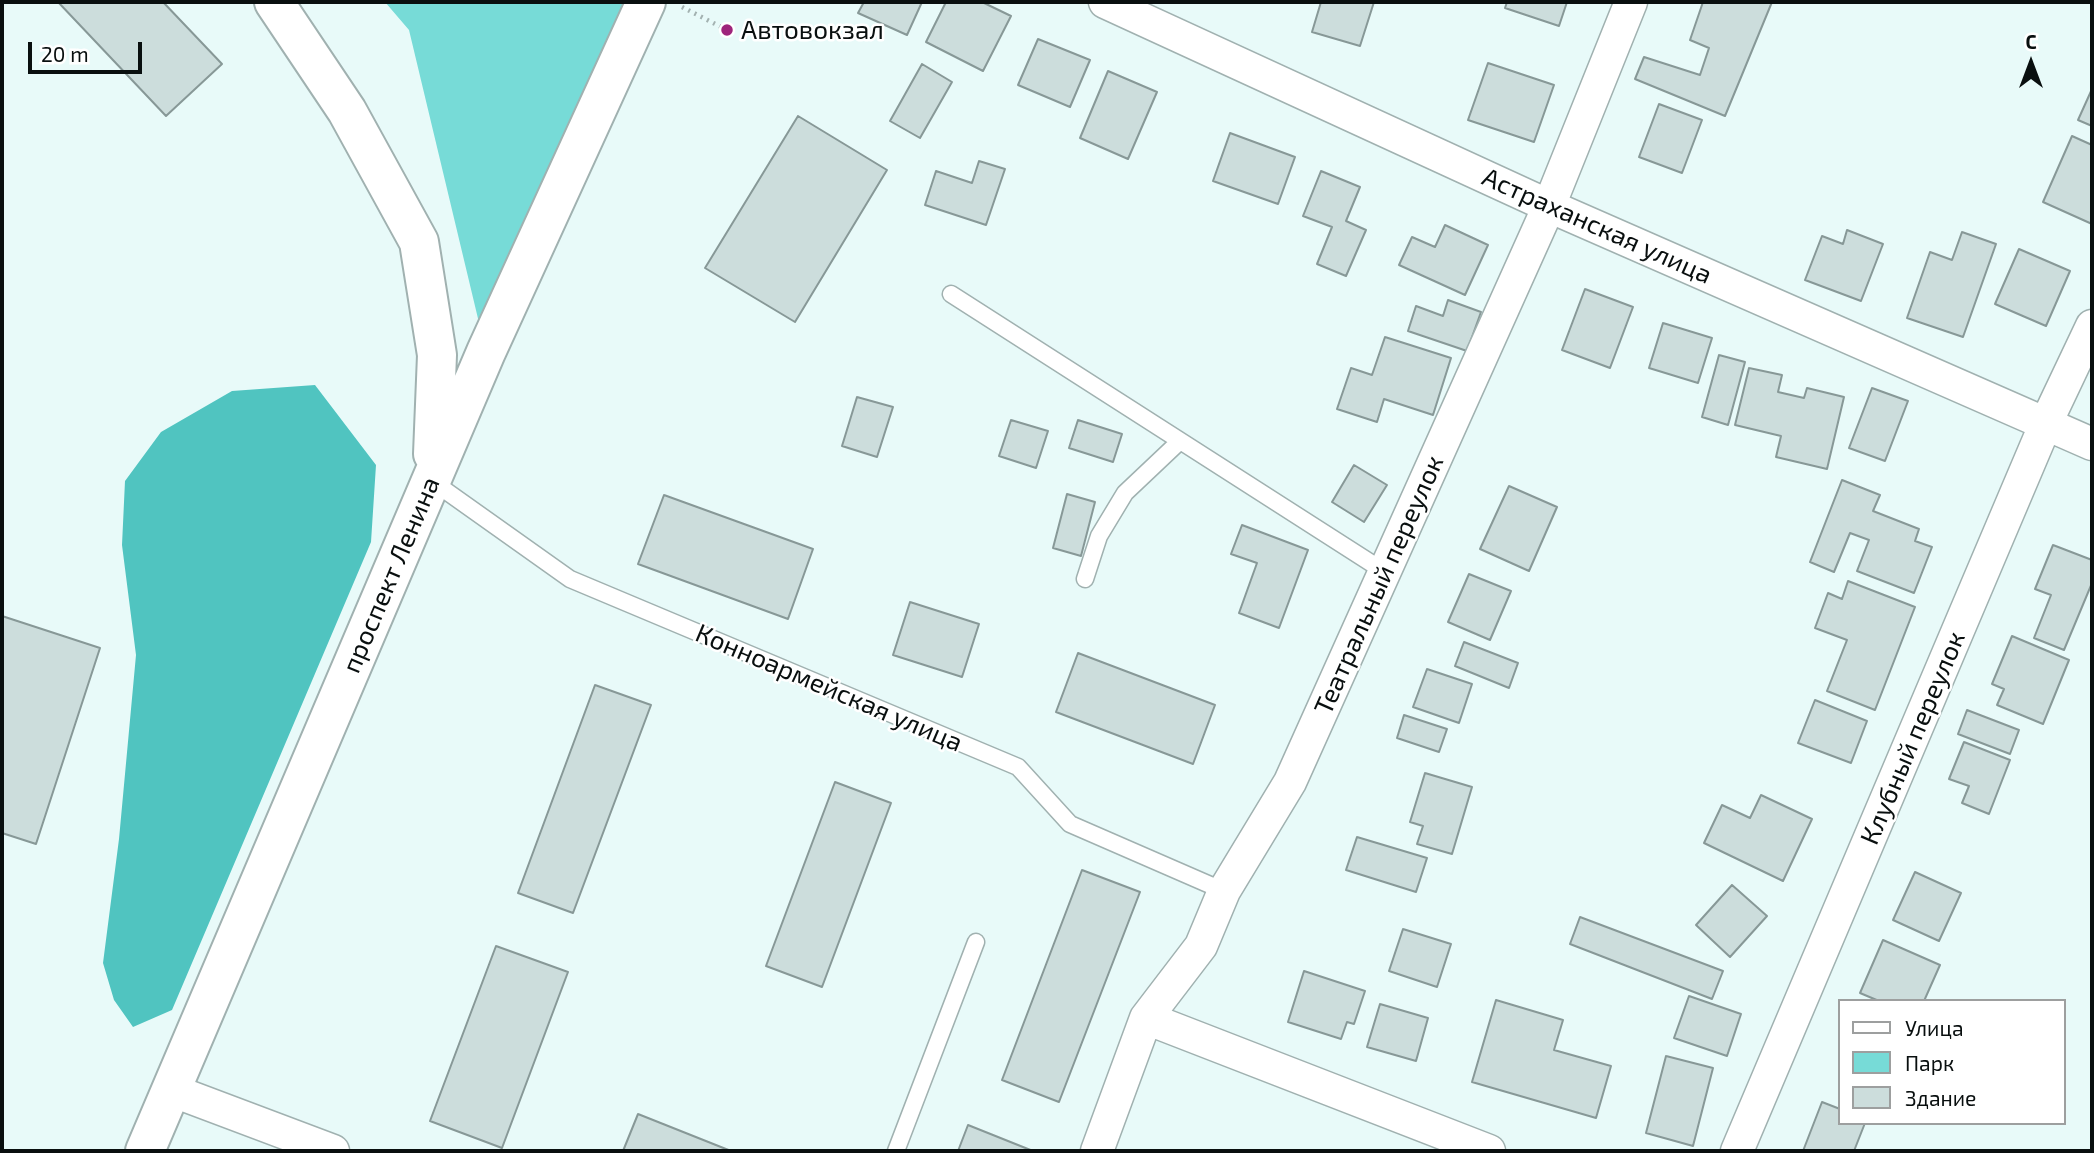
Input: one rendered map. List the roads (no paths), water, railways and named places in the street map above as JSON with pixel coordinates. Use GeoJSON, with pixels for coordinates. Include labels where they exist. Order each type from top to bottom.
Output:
{"type":"FeatureCollection","features":[{"type":"Feature","properties":{"kind":"main road"},"geometry":{"type":"LineString","coordinates":[[274,2],[347,111],[419,242],[438,355],[432,481]]}},
{"type":"Feature","properties":{"kind":"main road","name":"проспект Ленина"},"geometry":{"type":"LineString","coordinates":[[145,1151],[486,352],[646,2]]}},
{"type":"Feature","properties":{"kind":"street","name":"Астраханская улица"},"geometry":{"type":"LineString","coordinates":[[1105,2],[1549,206],[2092,444]]}},
{"type":"Feature","properties":{"kind":"street","name":"Театральный переулок"},"geometry":{"type":"LineString","coordinates":[[1097,1151],[1146,1018],[1201,946],[1224,891],[1290,782],[1549,206],[1631,2]]}},
{"type":"Feature","properties":{"kind":"street","name":"Клубный переулок"},"geometry":{"type":"LineString","coordinates":[[1737,1151],[2046,423],[2092,326]]}},
{"type":"Feature","properties":{"kind":"street"},"geometry":{"type":"LineString","coordinates":[[1146,1018],[1489,1151]]}},
{"type":"Feature","properties":{"kind":"street"},"geometry":{"type":"LineString","coordinates":[[171,1090],[333,1151]]}},
{"type":"Feature","properties":{"kind":"lane"},"geometry":{"type":"LineString","coordinates":[[951,294],[1385,572]]}},
{"type":"Feature","properties":{"kind":"lane"},"geometry":{"type":"LineString","coordinates":[[1085,579],[1099,536],[1125,494],[1180,441]]}},
{"type":"Feature","properties":{"kind":"lane","name":"Конноармейская улица"},"geometry":{"type":"LineString","coordinates":[[432,481],[570,579],[1018,767],[1070,824],[1224,891]]}},
{"type":"Feature","properties":{"kind":"lane"},"geometry":{"type":"LineString","coordinates":[[895,1151],[976,942]]}},
{"type":"Feature","properties":{"kind":"place","name":"Автовокзал"},"geometry":{"type":"Point","coordinates":[727,30]}}]}
